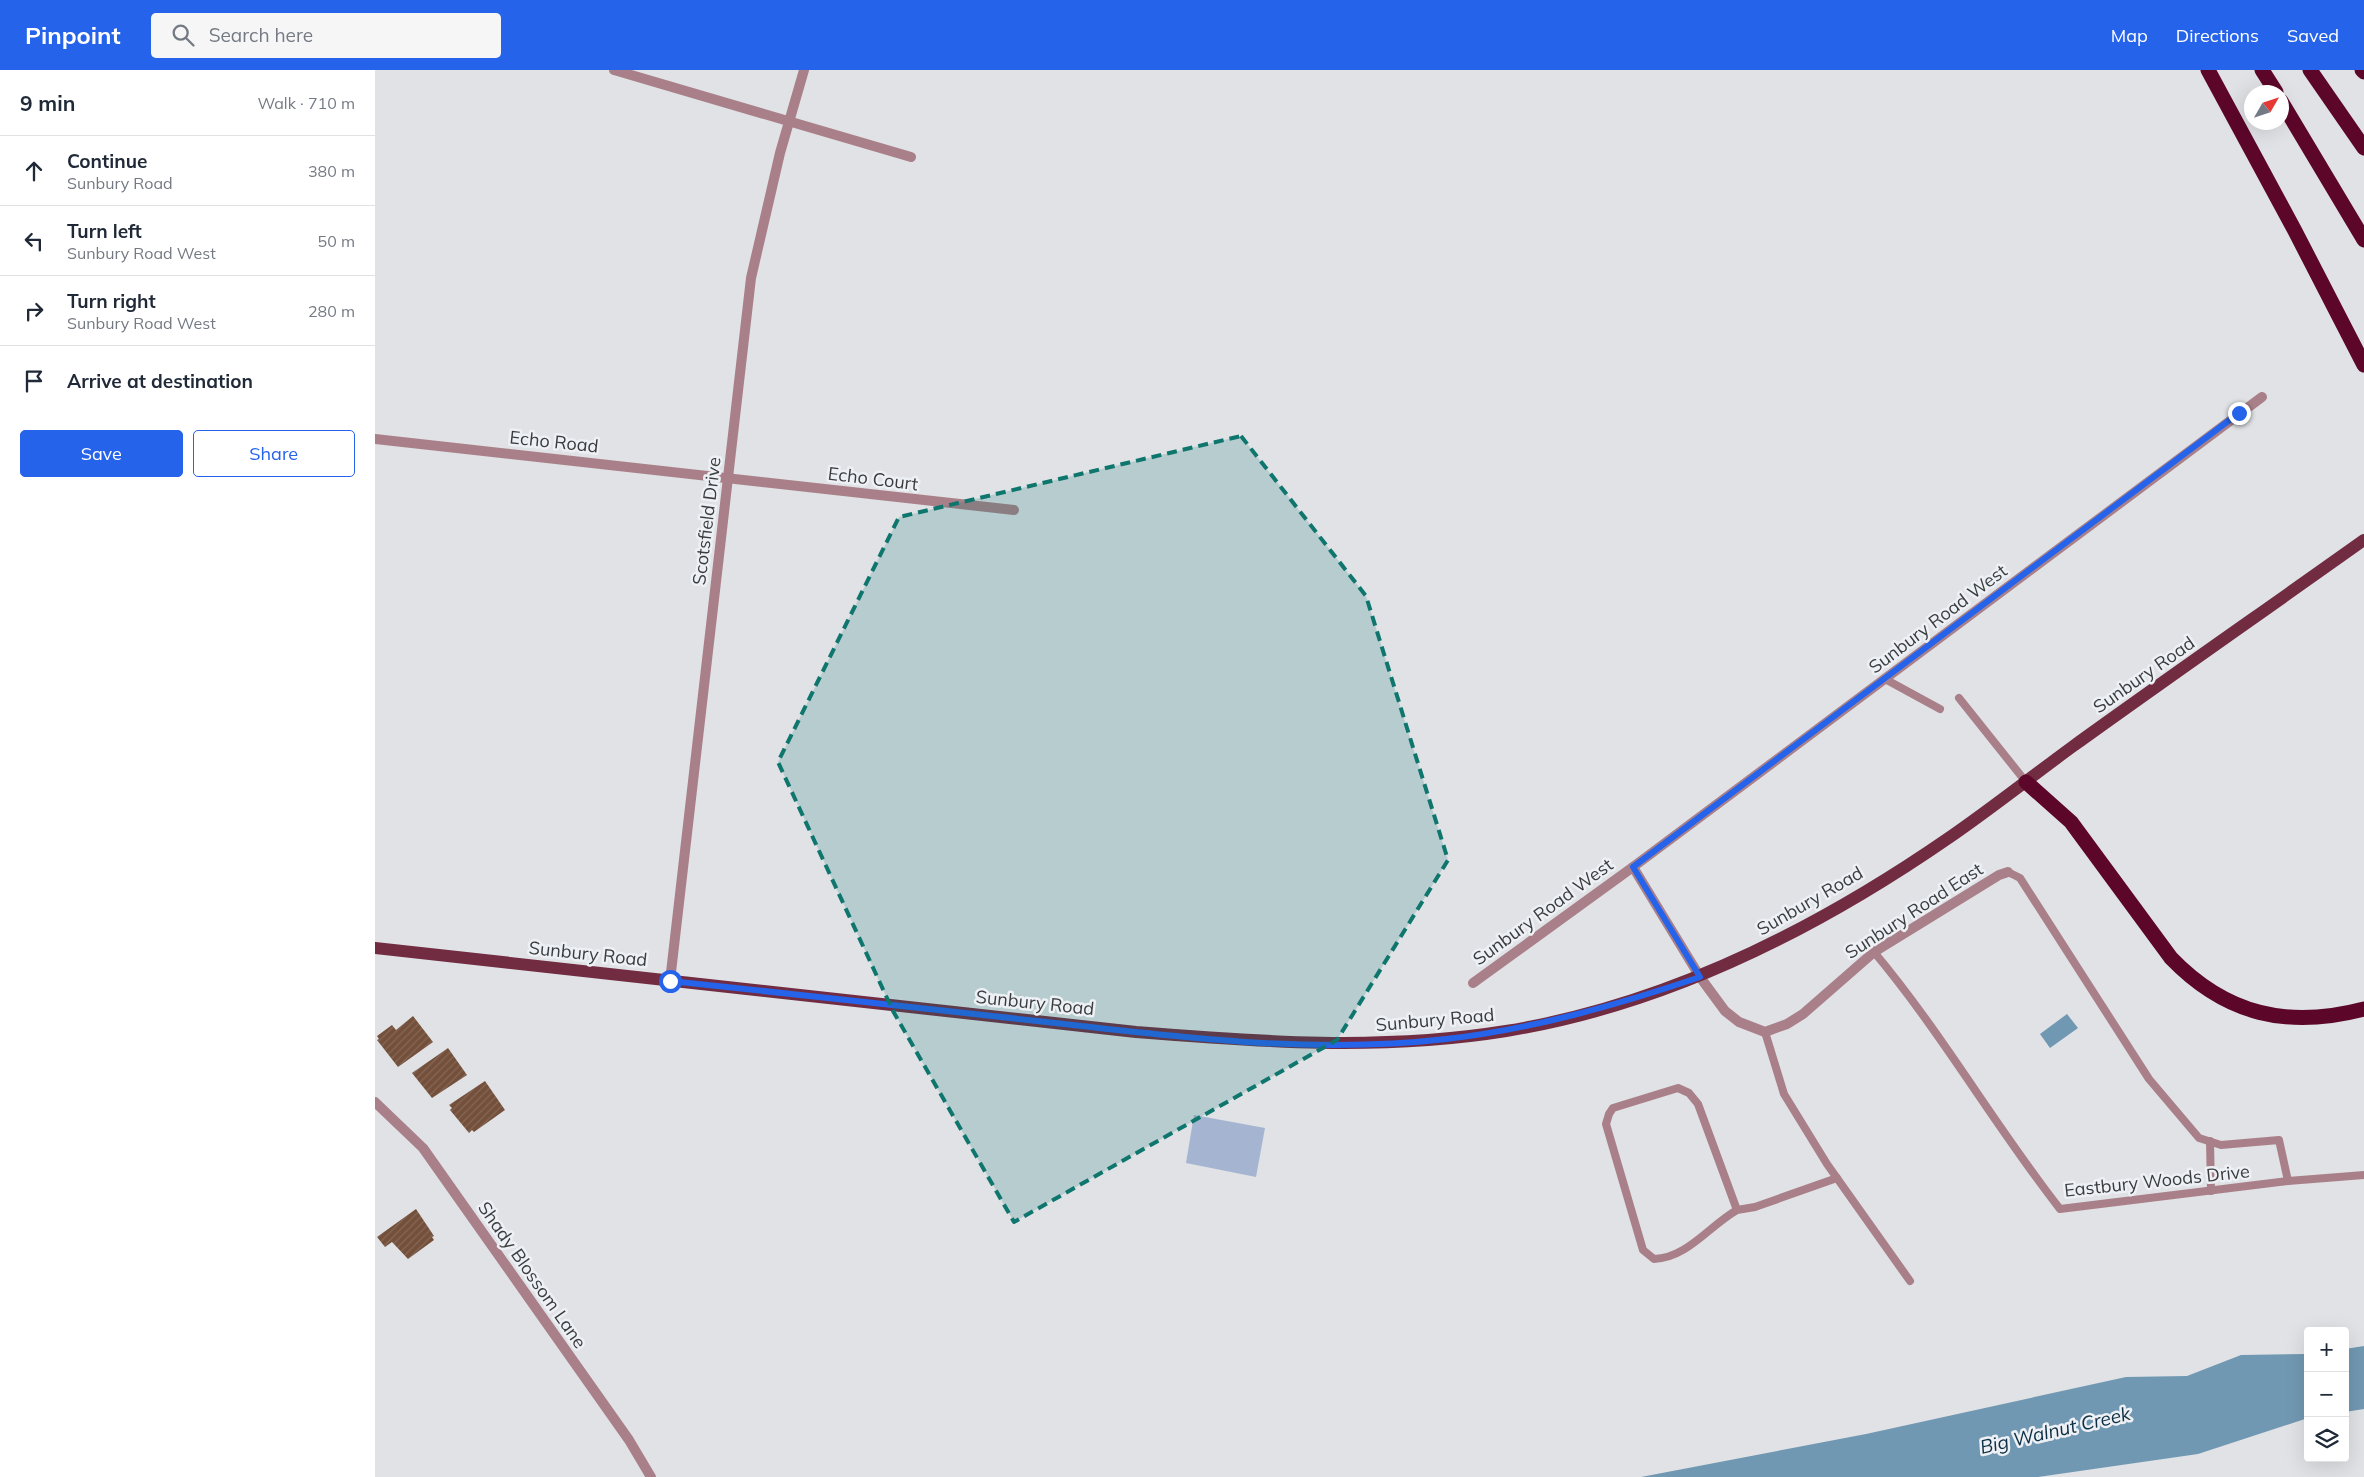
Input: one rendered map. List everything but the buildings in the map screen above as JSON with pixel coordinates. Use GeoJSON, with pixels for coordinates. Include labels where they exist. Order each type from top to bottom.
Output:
{"type":"FeatureCollection","features":[{"type":"Feature","properties":{"kind":"highway"},"geometry":{"type":"LineString","coordinates":[[2208,70],[2295,231],[2364,365]]}},
{"type":"Feature","properties":{"kind":"highway"},"geometry":{"type":"LineString","coordinates":[[2262,70],[2272,85]]}},
{"type":"Feature","properties":{"kind":"highway"},"geometry":{"type":"LineString","coordinates":[[2310,70],[2364,148]]}},
{"type":"Feature","properties":{"kind":"highway"},"geometry":{"type":"LineString","coordinates":[[2289,114],[2364,240]]}},
{"type":"Feature","properties":{"kind":"highway"},"geometry":{"type":"LineString","coordinates":[[2026,782],[2071,822],[2171,958],[2184,971],[2212,992],[2241,1007],[2276,1017],[2321,1018],[2364,1010]]}},
{"type":"Feature","properties":{"kind":"main road","name":"Sunbury Road"},"geometry":{"type":"LineString","coordinates":[[375,948],[1136,1032],[1307,1044],[1407,1042],[1509,1030],[1607,1007],[1700,977],[1764,948],[1860,893],[1948,838],[2364,540]]}},
{"type":"Feature","properties":{"kind":"street"},"geometry":{"type":"LineString","coordinates":[[614,70],[911,157]]}},
{"type":"Feature","properties":{"kind":"street","name":"Scotsfield Drive"},"geometry":{"type":"LineString","coordinates":[[670,981],[751,278],[804,70]]}},
{"type":"Feature","properties":{"kind":"street","name":"Sunbury Road West"},"geometry":{"type":"LineString","coordinates":[[1473,983],[1633,867],[2262,397]]}},
{"type":"Feature","properties":{"kind":"street","name":"Echo Road"},"geometry":{"type":"LineString","coordinates":[[375,439],[729,479]]}},
{"type":"Feature","properties":{"kind":"street","name":"Echo Court"},"geometry":{"type":"LineString","coordinates":[[729,479],[1014,510]]}},
{"type":"Feature","properties":{"kind":"street","name":"Sunbury Road West"},"geometry":{"type":"LineString","coordinates":[[1633,867],[1700,977]]}},
{"type":"Feature","properties":{"kind":"street","name":"Sunbury Road East"},"geometry":{"type":"LineString","coordinates":[[1765,1032],[1787,1024],[1803,1014],[1874,952],[1999,875],[2008,872]]}},
{"type":"Feature","properties":{"kind":"street"},"geometry":{"type":"LineString","coordinates":[[1700,977],[1730,1016],[1750,1028],[1765,1032]]}},
{"type":"Feature","properties":{"kind":"street","name":"Shady Blossom Lane"},"geometry":{"type":"LineString","coordinates":[[375,1102],[423,1148],[629,1440],[651,1477]]}},
{"type":"Feature","properties":{"kind":"lane"},"geometry":{"type":"LineString","coordinates":[[1885,679],[1940,709]]}},
{"type":"Feature","properties":{"kind":"lane"},"geometry":{"type":"LineString","coordinates":[[1959,698],[2026,782]]}},
{"type":"Feature","properties":{"kind":"lane"},"geometry":{"type":"LineString","coordinates":[[2008,872],[2020,878],[2149,1079],[2199,1138],[2221,1145],[2279,1140],[2288,1181]]}},
{"type":"Feature","properties":{"kind":"lane","name":"Eastbury Woods Drive"},"geometry":{"type":"LineString","coordinates":[[1874,952],[1908,993],[2029,1170],[2060,1209],[2288,1181],[2364,1175]]}},
{"type":"Feature","properties":{"kind":"lane"},"geometry":{"type":"LineString","coordinates":[[1765,1032],[1784,1094],[1837,1178],[1910,1281]]}},
{"type":"Feature","properties":{"kind":"lane"},"geometry":{"type":"LineString","coordinates":[[1737,1210],[1698,1104],[1689,1093],[1678,1088],[1613,1108],[1606,1124],[1643,1250],[1654,1259],[1667,1259],[1686,1249],[1721,1220],[1737,1210],[1755,1207],[1837,1178]]}},
{"type":"Feature","properties":{"kind":"lane"},"geometry":{"type":"LineString","coordinates":[[2210,1141],[2211,1191]]}},
{"type":"Feature","properties":{"kind":"highlighted area"},"geometry":{"type":"Polygon","coordinates":[[[1241,436],[1366,596],[1448,860],[1337,1040],[1014,1222],[893,1011],[778,762],[899,517],[1241,436]]]}},
{"type":"Feature","properties":{"kind":"shaded area"},"geometry":{"type":"Polygon","coordinates":[[[1194,1115],[1265,1128],[1256,1177],[1186,1163],[1194,1115]]]}},
{"type":"Feature","properties":{"kind":"water"},"geometry":{"type":"Polygon","coordinates":[[[2067,1014],[2078,1028],[2050,1048],[2040,1034],[2067,1014]]]}},
{"type":"Feature","properties":{"kind":"water"},"geometry":{"type":"Polygon","coordinates":[[[2364,1346],[2364,1409],[2349,1411],[2349,1372],[2349,1348],[2364,1346]]]}},
{"type":"Feature","properties":{"kind":"water","name":"Big Walnut Creek"},"geometry":{"type":"Polygon","coordinates":[[[2304,1354],[2304,1419],[2198,1454],[2038,1477],[1641,1477],[1866,1434],[2126,1377],[2187,1376],[2241,1355],[2304,1354]]]}},
{"type":"Feature","properties":{"kind":"route"},"geometry":{"type":"LineString","coordinates":[[670,981],[1136,1032],[1257,1042],[1355,1044],[1445,1039],[1509,1030],[1616,1004],[1700,977],[1633,867],[2239,413]]}}]}
